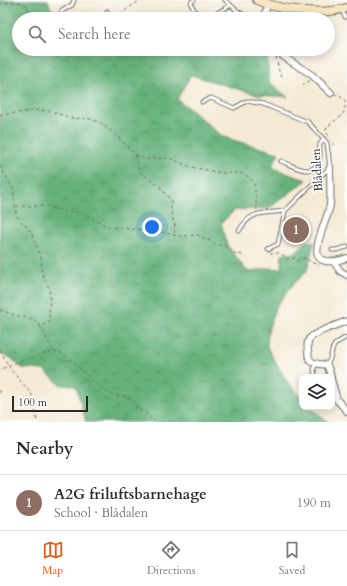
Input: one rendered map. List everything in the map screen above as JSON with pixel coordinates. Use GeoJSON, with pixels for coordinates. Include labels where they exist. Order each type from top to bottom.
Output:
{"type":"FeatureCollection","features":[{"type":"Feature","properties":{"kind":"main road"},"geometry":{"type":"LineString","coordinates":[[257,0],[268,4],[307,11],[344,12]]}},
{"type":"Feature","properties":{"kind":"street"},"geometry":{"type":"LineString","coordinates":[[266,12],[268,4]]}},
{"type":"Feature","properties":{"kind":"street"},"geometry":{"type":"LineString","coordinates":[[283,56],[305,70],[331,92]]}},
{"type":"Feature","properties":{"kind":"street","name":"Blådalen"},"geometry":{"type":"LineString","coordinates":[[324,260],[318,255],[317,248],[330,203],[330,167]]}},
{"type":"Feature","properties":{"kind":"street"},"geometry":{"type":"LineString","coordinates":[[324,260],[334,262],[347,258]]}},
{"type":"Feature","properties":{"kind":"street"},"geometry":{"type":"LineString","coordinates":[[334,262],[340,271],[347,274]]}},
{"type":"Feature","properties":{"kind":"street"},"geometry":{"type":"LineString","coordinates":[[330,374],[327,365],[315,365],[310,361],[307,343],[313,335],[347,321]]}},
{"type":"Feature","properties":{"kind":"street"},"geometry":{"type":"LineString","coordinates":[[335,391],[338,400],[347,411]]}},
{"type":"Feature","properties":{"kind":"lane"},"geometry":{"type":"LineString","coordinates":[[62,12],[72,5],[74,0]]}},
{"type":"Feature","properties":{"kind":"lane"},"geometry":{"type":"LineString","coordinates":[[194,0],[191,4],[195,12]]}},
{"type":"Feature","properties":{"kind":"lane"},"geometry":{"type":"LineString","coordinates":[[225,0],[240,12]]}},
{"type":"Feature","properties":{"kind":"lane"},"geometry":{"type":"LineString","coordinates":[[219,12],[231,5]]}},
{"type":"Feature","properties":{"kind":"lane","name":"Blådalen"},"geometry":{"type":"LineString","coordinates":[[202,102],[211,98],[234,108],[247,101],[263,104],[308,122],[327,143],[330,167]]}},
{"type":"Feature","properties":{"kind":"lane"},"geometry":{"type":"LineString","coordinates":[[281,161],[305,171],[313,169],[318,165],[320,144],[324,139]]}},
{"type":"Feature","properties":{"kind":"lane"},"geometry":{"type":"LineString","coordinates":[[268,249],[278,244],[285,211],[330,167]]}},
{"type":"Feature","properties":{"kind":"lane"},"geometry":{"type":"LineString","coordinates":[[239,231],[245,221],[251,216],[285,211]]}},
{"type":"Feature","properties":{"kind":"lane"},"geometry":{"type":"LineString","coordinates":[[332,250],[346,247]]}},
{"type":"Feature","properties":{"kind":"lane"},"geometry":{"type":"LineString","coordinates":[[327,365],[334,344],[347,337]]}},
{"type":"Feature","properties":{"kind":"lane"},"geometry":{"type":"LineString","coordinates":[[315,365],[315,374]]}},
{"type":"Feature","properties":{"kind":"path"},"geometry":{"type":"LineString","coordinates":[[0,4],[13,0],[21,0],[25,2],[28,12]]}},
{"type":"Feature","properties":{"kind":"path"},"geometry":{"type":"LineString","coordinates":[[123,12],[141,0]]}},
{"type":"Feature","properties":{"kind":"path"},"geometry":{"type":"LineString","coordinates":[[277,56],[279,71],[283,79]]}},
{"type":"Feature","properties":{"kind":"path"},"geometry":{"type":"LineString","coordinates":[[302,85],[309,81],[314,84],[316,79]]}},
{"type":"Feature","properties":{"kind":"path"},"geometry":{"type":"LineString","coordinates":[[328,148],[334,143],[326,132],[326,129],[344,114],[346,110],[344,99],[331,92]]}},
{"type":"Feature","properties":{"kind":"path"},"geometry":{"type":"LineString","coordinates":[[0,115],[39,110],[50,111],[71,118],[91,119],[100,123],[118,137],[135,154],[145,159],[154,160],[169,158],[191,166],[221,173],[240,173],[249,177],[254,183],[258,214]]}},
{"type":"Feature","properties":{"kind":"path"},"geometry":{"type":"LineString","coordinates":[[135,154],[138,168],[141,173],[160,187],[171,201],[171,212],[175,226],[174,235]]}},
{"type":"Feature","properties":{"kind":"path"},"geometry":{"type":"LineString","coordinates":[[0,166],[13,189],[16,215],[31,232],[42,260],[42,276],[49,288],[50,296],[49,321],[40,326]]}},
{"type":"Feature","properties":{"kind":"path"},"geometry":{"type":"LineString","coordinates":[[15,206],[47,206],[63,211],[86,214],[108,227],[157,231],[184,236],[198,234],[218,245],[227,247],[236,254],[244,255]]}},
{"type":"Feature","properties":{"kind":"path"},"geometry":{"type":"LineString","coordinates":[[269,253],[280,253],[288,259],[295,258],[297,261],[305,258],[312,263],[321,264],[324,260]]}},
{"type":"Feature","properties":{"kind":"path"},"geometry":{"type":"LineString","coordinates":[[0,310],[36,321],[53,351]]}},
{"type":"Feature","properties":{"kind":"path"},"geometry":{"type":"LineString","coordinates":[[0,350],[11,370],[31,393],[38,422]]}},
{"type":"Feature","properties":{"kind":"path"},"geometry":{"type":"LineString","coordinates":[[0,370],[9,365],[53,351],[58,351],[64,354],[100,388],[114,396],[124,396],[131,399],[137,409],[145,413],[155,422]]}},
{"type":"Feature","properties":{"kind":"green space"},"geometry":{"type":"Polygon","coordinates":[[[0,0],[48,0],[52,12],[12,12],[12,56],[267,56],[269,82],[288,97],[258,95],[191,75],[177,99],[221,135],[229,139],[279,153],[272,167],[307,180],[269,208],[235,210],[221,223],[227,245],[246,270],[250,272],[270,268],[281,269],[282,254],[294,253],[306,242],[314,242],[307,271],[290,288],[275,308],[268,331],[267,346],[287,381],[299,395],[299,410],[314,410],[328,422],[86,422],[76,386],[61,385],[44,370],[22,368],[11,358],[0,354],[0,0]]]}},
{"type":"Feature","properties":{"kind":"place","name":"A2G friluftsbarnehage"},"geometry":{"type":"Point","coordinates":[296,230]}}]}
